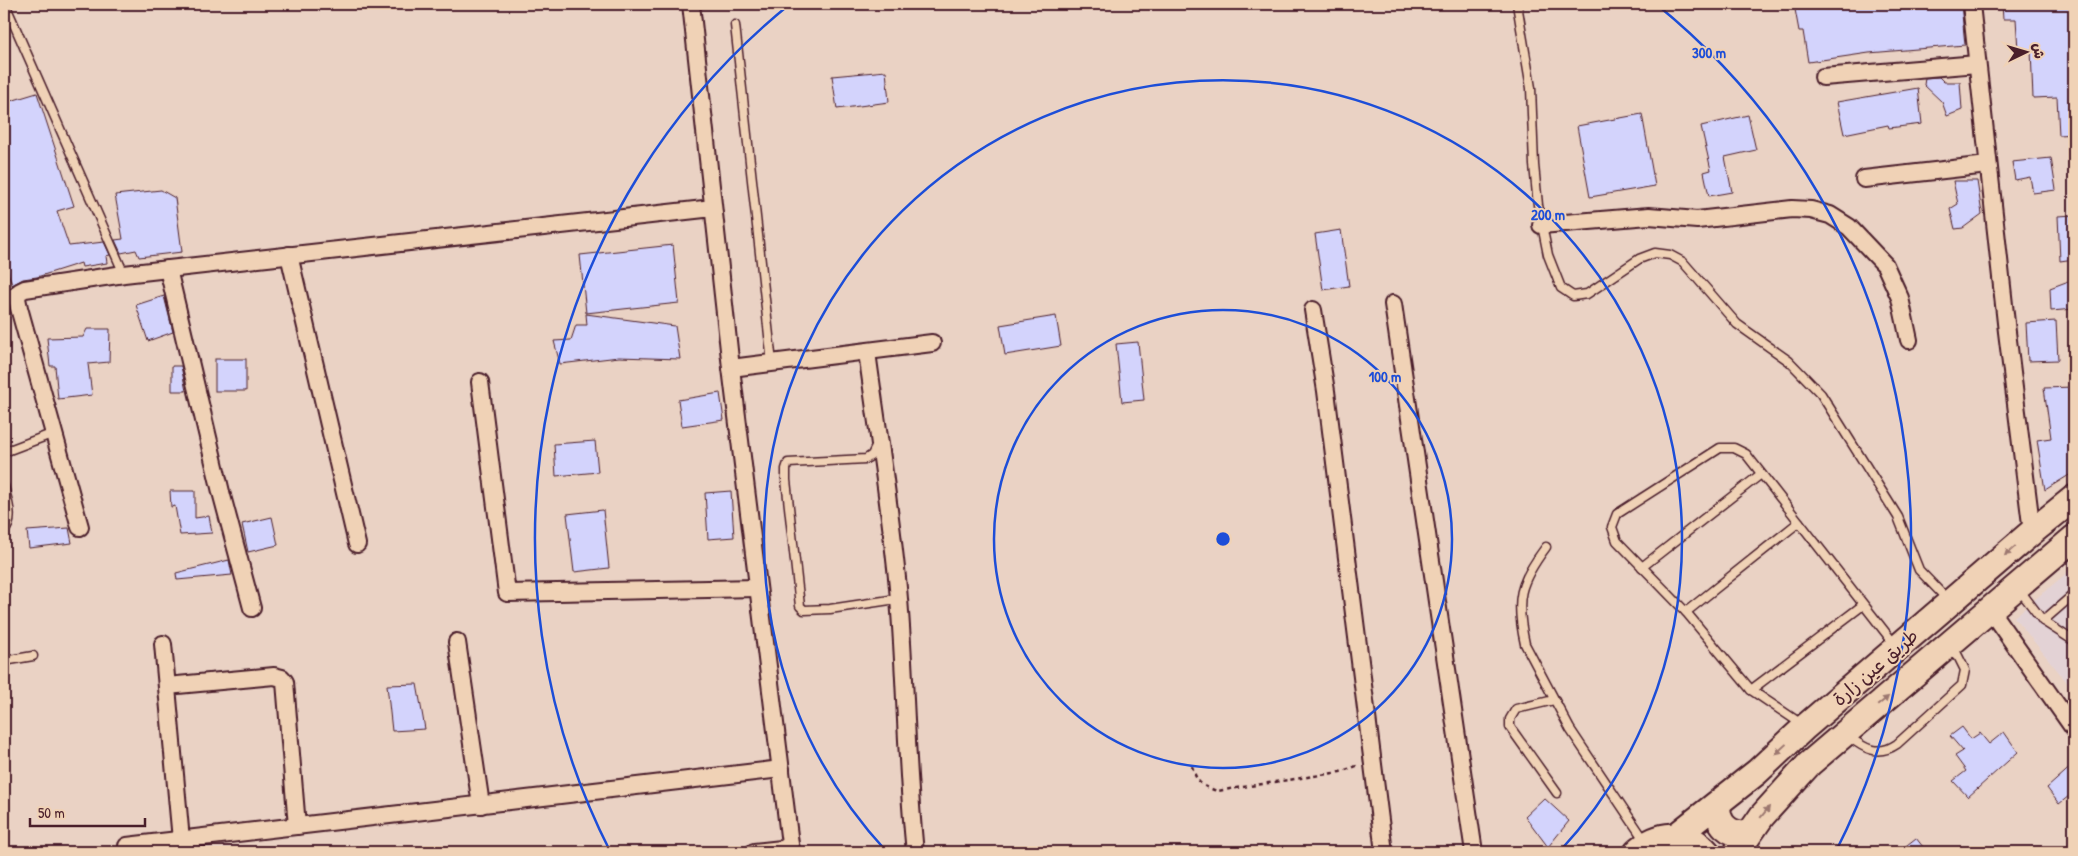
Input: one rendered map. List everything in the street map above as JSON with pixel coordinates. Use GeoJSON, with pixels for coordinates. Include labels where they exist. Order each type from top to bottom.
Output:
{"type":"FeatureCollection","features":[{"type":"Feature","properties":{"kind":"main road","name":"طريق عين زارة"},"geometry":{"type":"LineString","coordinates":[[1676,836],[1756,772],[1805,727],[2074,498]]}},
{"type":"Feature","properties":{"kind":"main road","name":"طريق عين زارة"},"geometry":{"type":"LineString","coordinates":[[1743,843],[1794,778],[2074,538]]}},
{"type":"Feature","properties":{"kind":"main road"},"geometry":{"type":"LineString","coordinates":[[1718,804],[1719,818],[1727,830],[1734,833],[1743,843]]}},
{"type":"Feature","properties":{"kind":"main road"},"geometry":{"type":"LineString","coordinates":[[1642,848],[1656,839],[1676,836],[1697,843],[1707,852]]}},
{"type":"Feature","properties":{"kind":"street"},"geometry":{"type":"LineString","coordinates":[[692,4],[731,368],[791,850],[754,852]]}},
{"type":"Feature","properties":{"kind":"street"},"geometry":{"type":"LineString","coordinates":[[1971,4],[1988,165],[2032,532]]}},
{"type":"Feature","properties":{"kind":"street"},"geometry":{"type":"LineString","coordinates":[[1823,77],[1977,64]]}},
{"type":"Feature","properties":{"kind":"street"},"geometry":{"type":"LineString","coordinates":[[1864,179],[1988,165]]}},
{"type":"Feature","properties":{"kind":"street"},"geometry":{"type":"LineString","coordinates":[[80,527],[17,298],[12,293],[25,289],[124,274],[714,208]]}},
{"type":"Feature","properties":{"kind":"street"},"geometry":{"type":"LineString","coordinates":[[1541,225],[1649,216],[1697,220],[1792,209],[1812,210],[1830,215],[1849,227],[1885,265],[1900,298],[1909,340]]}},
{"type":"Feature","properties":{"kind":"street"},"geometry":{"type":"LineString","coordinates":[[289,255],[357,544]]}},
{"type":"Feature","properties":{"kind":"street"},"geometry":{"type":"LineString","coordinates":[[168,269],[221,492],[252,608]]}},
{"type":"Feature","properties":{"kind":"street"},"geometry":{"type":"LineString","coordinates":[[1393,304],[1474,852]]}},
{"type":"Feature","properties":{"kind":"street"},"geometry":{"type":"LineString","coordinates":[[1313,310],[1326,390],[1384,852]]}},
{"type":"Feature","properties":{"kind":"street"},"geometry":{"type":"LineString","coordinates":[[731,368],[932,343]]}},
{"type":"Feature","properties":{"kind":"street"},"geometry":{"type":"LineString","coordinates":[[867,352],[899,600],[915,852]]}},
{"type":"Feature","properties":{"kind":"street"},"geometry":{"type":"LineString","coordinates":[[480,382],[508,593],[758,588]]}},
{"type":"Feature","properties":{"kind":"street"},"geometry":{"type":"LineString","coordinates":[[1990,610],[2074,729]]}},
{"type":"Feature","properties":{"kind":"street"},"geometry":{"type":"LineString","coordinates":[[457,642],[480,804]]}},
{"type":"Feature","properties":{"kind":"street"},"geometry":{"type":"LineString","coordinates":[[163,644],[181,840]]}},
{"type":"Feature","properties":{"kind":"street"},"geometry":{"type":"LineString","coordinates":[[167,686],[274,676],[282,678],[285,682],[297,826]]}},
{"type":"Feature","properties":{"kind":"street"},"geometry":{"type":"LineString","coordinates":[[126,846],[781,769]]}},
{"type":"Feature","properties":{"kind":"lane"},"geometry":{"type":"LineString","coordinates":[[5,4],[124,274]]}},
{"type":"Feature","properties":{"kind":"lane"},"geometry":{"type":"LineString","coordinates":[[1517,4],[1531,88],[1535,186],[1541,225],[1548,255],[1561,288],[1573,296],[1587,294],[1646,255],[1663,253],[1683,262],[1737,324],[1797,368],[1821,394],[1898,518],[1919,570],[1950,603]]}},
{"type":"Feature","properties":{"kind":"lane"},"geometry":{"type":"LineString","coordinates":[[735,25],[772,363]]}},
{"type":"Feature","properties":{"kind":"lane"},"geometry":{"type":"LineString","coordinates":[[4,452],[54,433]]}},
{"type":"Feature","properties":{"kind":"lane"},"geometry":{"type":"LineString","coordinates":[[879,441],[872,455],[866,459],[788,463],[786,480],[800,606],[804,610],[830,609],[899,600]]}},
{"type":"Feature","properties":{"kind":"lane"},"geometry":{"type":"LineString","coordinates":[[1805,727],[1751,690],[1686,612],[1617,541],[1612,527],[1617,514],[1720,448],[1734,448],[1746,454],[1897,648]]}},
{"type":"Feature","properties":{"kind":"lane"},"geometry":{"type":"LineString","coordinates":[[1642,567],[1761,474]]}},
{"type":"Feature","properties":{"kind":"lane"},"geometry":{"type":"LineString","coordinates":[[4,486],[10,522],[4,531]]}},
{"type":"Feature","properties":{"kind":"lane"},"geometry":{"type":"LineString","coordinates":[[1686,612],[1799,522]]}},
{"type":"Feature","properties":{"kind":"lane"},"geometry":{"type":"LineString","coordinates":[[1546,547],[1526,577],[1520,596],[1525,644],[1570,728],[1642,848]]}},
{"type":"Feature","properties":{"kind":"lane"},"geometry":{"type":"LineString","coordinates":[[2017,587],[2044,620],[2074,641]]}},
{"type":"Feature","properties":{"kind":"lane"},"geometry":{"type":"LineString","coordinates":[[2044,620],[2074,594]]}},
{"type":"Feature","properties":{"kind":"lane"},"geometry":{"type":"LineString","coordinates":[[1751,690],[1863,605]]}},
{"type":"Feature","properties":{"kind":"lane"},"geometry":{"type":"LineString","coordinates":[[1844,734],[1871,751],[1880,752],[1897,744],[1962,685],[1965,670],[1951,643]]}},
{"type":"Feature","properties":{"kind":"lane"},"geometry":{"type":"LineString","coordinates":[[4,661],[33,656]]}},
{"type":"Feature","properties":{"kind":"lane"},"geometry":{"type":"LineString","coordinates":[[1554,700],[1516,709],[1510,719],[1510,727],[1557,793]]}},
{"type":"Feature","properties":{"kind":"path"},"geometry":{"type":"LineString","coordinates":[[1192,766],[1196,779],[1204,786],[1217,791],[1340,772],[1372,761]]}},
{"type":"Feature","properties":{"kind":"shaded area"},"geometry":{"type":"Polygon","coordinates":[[[2074,567],[2074,691],[2014,617],[2074,567]]]}},
{"type":"Feature","properties":{"kind":"building"},"geometry":{"type":"Polygon","coordinates":[[[1794,4],[1961,4],[1965,45],[1869,53],[1808,62],[1803,31],[1799,31],[1794,4]]]}},
{"type":"Feature","properties":{"kind":"building"},"geometry":{"type":"Polygon","coordinates":[[[2002,4],[2074,4],[2074,134],[2059,135],[2057,97],[2033,98],[2031,50],[2018,50],[2016,19],[2003,19],[2002,4]]]}},
{"type":"Feature","properties":{"kind":"building"},"geometry":{"type":"Polygon","coordinates":[[[886,71],[889,102],[837,109],[832,76],[886,71]]]}},
{"type":"Feature","properties":{"kind":"building"},"geometry":{"type":"Polygon","coordinates":[[[1939,77],[1944,82],[1960,82],[1962,110],[1947,116],[1942,102],[1924,85],[1925,78],[1939,77]]]}},
{"type":"Feature","properties":{"kind":"building"},"geometry":{"type":"Polygon","coordinates":[[[1918,88],[1922,124],[1889,128],[1888,125],[1844,134],[1837,102],[1918,88]]]}},
{"type":"Feature","properties":{"kind":"building"},"geometry":{"type":"Polygon","coordinates":[[[37,93],[74,206],[57,211],[69,246],[104,242],[110,255],[106,256],[107,263],[82,267],[81,263],[37,277],[23,279],[12,285],[4,258],[4,103],[37,93]]]}},
{"type":"Feature","properties":{"kind":"building"},"geometry":{"type":"Polygon","coordinates":[[[1642,114],[1655,186],[1590,197],[1577,126],[1642,114]]]}},
{"type":"Feature","properties":{"kind":"building"},"geometry":{"type":"Polygon","coordinates":[[[1748,115],[1756,150],[1725,157],[1732,192],[1709,196],[1704,172],[1711,170],[1701,126],[1748,115]]]}},
{"type":"Feature","properties":{"kind":"building"},"geometry":{"type":"Polygon","coordinates":[[[2051,158],[2056,190],[2033,193],[2030,177],[2015,180],[2012,162],[2051,158]]]}},
{"type":"Feature","properties":{"kind":"building"},"geometry":{"type":"Polygon","coordinates":[[[1953,181],[1977,181],[1982,214],[1963,228],[1955,229],[1950,209],[1958,204],[1953,181]]]}},
{"type":"Feature","properties":{"kind":"building"},"geometry":{"type":"Polygon","coordinates":[[[161,190],[175,198],[182,252],[139,257],[136,250],[121,253],[115,240],[123,239],[115,195],[161,190]]]}},
{"type":"Feature","properties":{"kind":"building"},"geometry":{"type":"Polygon","coordinates":[[[2074,215],[2074,259],[2060,261],[2058,216],[2074,215]]]}},
{"type":"Feature","properties":{"kind":"building"},"geometry":{"type":"Polygon","coordinates":[[[1341,230],[1349,286],[1323,290],[1315,234],[1341,230]]]}},
{"type":"Feature","properties":{"kind":"building"},"geometry":{"type":"Polygon","coordinates":[[[673,245],[679,303],[586,313],[580,255],[673,245]]]}},
{"type":"Feature","properties":{"kind":"building"},"geometry":{"type":"Polygon","coordinates":[[[2074,279],[2074,309],[2051,311],[2050,288],[2074,279]]]}},
{"type":"Feature","properties":{"kind":"building"},"geometry":{"type":"Polygon","coordinates":[[[164,296],[173,332],[148,341],[136,305],[164,296]]]}},
{"type":"Feature","properties":{"kind":"building"},"geometry":{"type":"Polygon","coordinates":[[[586,314],[675,326],[680,359],[619,357],[560,364],[554,341],[571,340],[576,325],[587,325],[586,314]]]}},
{"type":"Feature","properties":{"kind":"building"},"geometry":{"type":"Polygon","coordinates":[[[1056,316],[1061,346],[1005,355],[1000,325],[1056,316]]]}},
{"type":"Feature","properties":{"kind":"building"},"geometry":{"type":"Polygon","coordinates":[[[2056,321],[2058,360],[2028,361],[2026,323],[2056,321]]]}},
{"type":"Feature","properties":{"kind":"building"},"geometry":{"type":"Polygon","coordinates":[[[87,329],[110,329],[109,362],[88,364],[92,395],[58,399],[55,366],[50,366],[47,338],[83,337],[87,329]]]}},
{"type":"Feature","properties":{"kind":"building"},"geometry":{"type":"Polygon","coordinates":[[[1138,342],[1144,400],[1122,402],[1116,344],[1138,342]]]}},
{"type":"Feature","properties":{"kind":"building"},"geometry":{"type":"Polygon","coordinates":[[[215,359],[246,359],[246,391],[215,391],[215,359]]]}},
{"type":"Feature","properties":{"kind":"building"},"geometry":{"type":"Polygon","coordinates":[[[172,366],[181,366],[186,391],[172,391],[172,366]]]}},
{"type":"Feature","properties":{"kind":"building"},"geometry":{"type":"Polygon","coordinates":[[[2074,387],[2074,472],[2045,490],[2037,440],[2051,438],[2044,388],[2074,387]]]}},
{"type":"Feature","properties":{"kind":"building"},"geometry":{"type":"Polygon","coordinates":[[[720,393],[724,420],[682,426],[678,400],[720,393]]]}},
{"type":"Feature","properties":{"kind":"building"},"geometry":{"type":"Polygon","coordinates":[[[595,441],[598,472],[556,476],[554,444],[595,441]]]}},
{"type":"Feature","properties":{"kind":"building"},"geometry":{"type":"Polygon","coordinates":[[[170,491],[195,491],[195,518],[209,516],[212,533],[180,535],[175,506],[171,507],[170,491]]]}},
{"type":"Feature","properties":{"kind":"building"},"geometry":{"type":"Polygon","coordinates":[[[731,491],[734,537],[708,539],[705,493],[731,491]]]}},
{"type":"Feature","properties":{"kind":"building"},"geometry":{"type":"Polygon","coordinates":[[[603,510],[609,568],[574,572],[567,514],[603,510]]]}},
{"type":"Feature","properties":{"kind":"building"},"geometry":{"type":"Polygon","coordinates":[[[272,517],[278,545],[248,552],[242,524],[272,517]]]}},
{"type":"Feature","properties":{"kind":"building"},"geometry":{"type":"Polygon","coordinates":[[[69,528],[72,543],[29,548],[27,531],[69,528]]]}},
{"type":"Feature","properties":{"kind":"building"},"geometry":{"type":"Polygon","coordinates":[[[229,560],[232,575],[177,580],[176,573],[229,560]]]}},
{"type":"Feature","properties":{"kind":"building"},"geometry":{"type":"Polygon","coordinates":[[[417,684],[425,729],[392,731],[387,685],[417,684]]]}},
{"type":"Feature","properties":{"kind":"building"},"geometry":{"type":"Polygon","coordinates":[[[1962,727],[1971,739],[1980,733],[1989,744],[2004,732],[2018,752],[1968,797],[1953,781],[1966,771],[1955,756],[1963,751],[1950,736],[1962,727]]]}},
{"type":"Feature","properties":{"kind":"building"},"geometry":{"type":"Polygon","coordinates":[[[2074,764],[2074,792],[2059,804],[2047,788],[2074,764]]]}},
{"type":"Feature","properties":{"kind":"building"},"geometry":{"type":"Polygon","coordinates":[[[1544,798],[1569,821],[1548,847],[1525,816],[1544,798]]]}},
{"type":"Feature","properties":{"kind":"building"},"geometry":{"type":"Polygon","coordinates":[[[1916,838],[1927,852],[1898,852],[1916,838]]]}}]}
